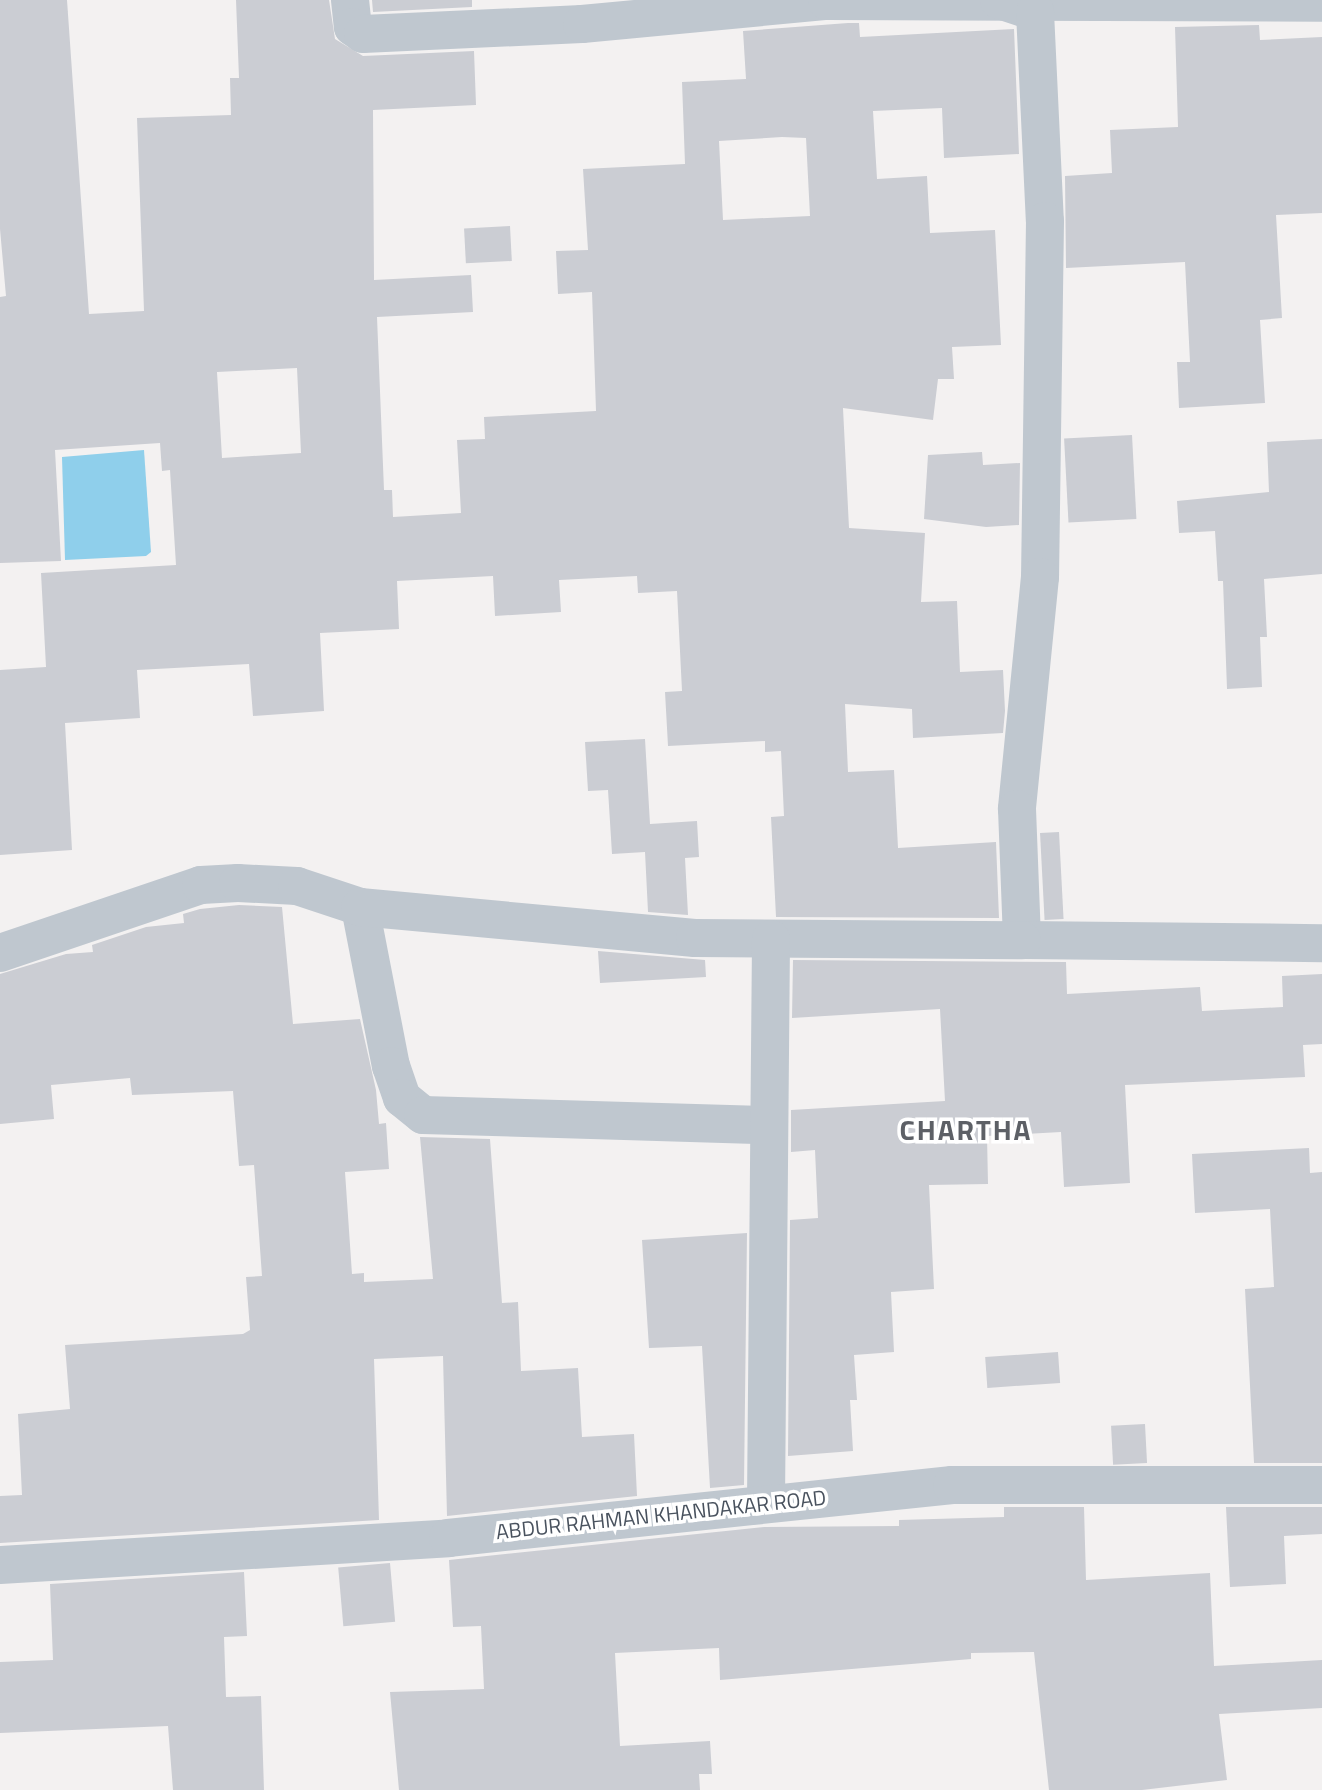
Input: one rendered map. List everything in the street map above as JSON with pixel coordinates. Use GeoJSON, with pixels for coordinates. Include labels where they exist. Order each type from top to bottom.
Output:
{"type":"FeatureCollection","features":[{"type":"Feature","properties":{"kind":"street"},"geometry":{"type":"LineString","coordinates":[[350,0],[352,27],[363,34],[582,24],[827,1],[1322,4]]}},
{"type":"Feature","properties":{"kind":"street"},"geometry":{"type":"LineString","coordinates":[[999,0],[1035,12],[1045,221],[1040,577],[1017,809],[1022,940]]}},
{"type":"Feature","properties":{"kind":"street"},"geometry":{"type":"LineString","coordinates":[[0,953],[201,886],[297,886],[360,907],[695,938],[1322,943]]}},
{"type":"Feature","properties":{"kind":"street"},"geometry":{"type":"LineString","coordinates":[[360,907],[391,1066],[402,1098],[423,1115],[767,1125]]}},
{"type":"Feature","properties":{"kind":"street"},"geometry":{"type":"LineString","coordinates":[[766,1502],[767,1125],[771,939]]}},
{"type":"Feature","properties":{"kind":"street","name":"ABDUR RAHMAN KHANDAKAR ROAD"},"geometry":{"type":"LineString","coordinates":[[0,1565],[448,1538],[766,1502],[951,1485],[1322,1485]]}},
{"type":"Feature","properties":{"kind":"water"},"geometry":{"type":"Polygon","coordinates":[[[144,450],[151,552],[146,556],[65,560],[62,457],[144,450]]]}},
{"type":"Feature","properties":{"kind":"building"},"geometry":{"type":"Polygon","coordinates":[[[0,0],[67,0],[89,314],[144,311],[137,118],[231,115],[230,78],[239,78],[236,0],[329,0],[335,39],[363,56],[474,51],[476,105],[373,110],[374,280],[471,275],[473,312],[377,317],[384,490],[392,490],[393,517],[461,513],[457,440],[485,439],[484,417],[596,411],[592,292],[558,294],[556,251],[588,250],[583,169],[685,164],[682,82],[746,79],[743,31],[848,23],[859,23],[860,37],[1014,29],[1019,154],[944,158],[942,108],[873,111],[877,179],[927,176],[930,233],[995,230],[1001,345],[952,347],[954,379],[938,379],[933,420],[843,408],[849,528],[925,533],[921,602],[957,601],[960,672],[1003,670],[1005,711],[1003,733],[913,738],[912,709],[845,704],[848,772],[894,770],[898,848],[996,842],[999,918],[776,917],[771,817],[784,816],[781,751],[765,752],[765,741],[668,746],[665,692],[682,691],[677,591],[638,593],[637,576],[559,580],[561,612],[495,616],[493,576],[397,581],[399,629],[320,633],[324,711],[253,716],[249,664],[137,670],[140,718],[65,723],[72,850],[0,855],[0,670],[46,667],[41,573],[176,565],[170,470],[162,471],[160,443],[55,450],[61,561],[0,563],[0,297],[6,296],[0,229],[0,0]],[[806,138],[719,141],[723,220],[810,216],[806,138]],[[297,368],[217,372],[222,458],[301,453],[297,368]]]}},
{"type":"Feature","properties":{"kind":"building"},"geometry":{"type":"Polygon","coordinates":[[[372,0],[472,0],[472,7],[373,12],[372,0]]]}},
{"type":"Feature","properties":{"kind":"building"},"geometry":{"type":"Polygon","coordinates":[[[1259,25],[1260,40],[1322,37],[1322,213],[1276,215],[1282,318],[1260,320],[1265,403],[1179,408],[1177,362],[1190,362],[1185,262],[1066,268],[1065,176],[1112,173],[1110,130],[1178,127],[1175,27],[1259,25]]]}},
{"type":"Feature","properties":{"kind":"building"},"geometry":{"type":"Polygon","coordinates":[[[510,226],[512,261],[466,263],[464,228],[510,226]]]}},
{"type":"Feature","properties":{"kind":"building"},"geometry":{"type":"Polygon","coordinates":[[[1132,435],[1136,519],[1068,522],[1064,439],[1132,435]]]}},
{"type":"Feature","properties":{"kind":"building"},"geometry":{"type":"Polygon","coordinates":[[[1322,439],[1322,574],[1264,579],[1267,637],[1260,637],[1262,687],[1227,689],[1223,581],[1218,581],[1215,531],[1179,533],[1177,501],[1269,492],[1267,442],[1322,439]]]}},
{"type":"Feature","properties":{"kind":"building"},"geometry":{"type":"Polygon","coordinates":[[[982,452],[983,465],[1020,463],[1019,525],[986,527],[924,519],[928,455],[982,452]]]}},
{"type":"Feature","properties":{"kind":"building"},"geometry":{"type":"Polygon","coordinates":[[[645,739],[650,824],[697,821],[699,857],[685,858],[688,915],[648,912],[645,852],[612,854],[608,790],[588,791],[585,742],[645,739]]]}},
{"type":"Feature","properties":{"kind":"building"},"geometry":{"type":"Polygon","coordinates":[[[1059,832],[1064,919],[1045,920],[1040,833],[1059,832]]]}},
{"type":"Feature","properties":{"kind":"building"},"geometry":{"type":"Polygon","coordinates":[[[239,905],[282,907],[293,1024],[360,1019],[376,1090],[379,1124],[386,1123],[389,1169],[345,1172],[352,1274],[364,1273],[364,1282],[433,1279],[420,1137],[490,1139],[502,1303],[518,1302],[521,1371],[578,1368],[582,1437],[634,1434],[637,1496],[447,1516],[443,1356],[374,1359],[379,1520],[0,1543],[0,1496],[22,1495],[18,1414],[70,1409],[65,1345],[243,1334],[250,1330],[246,1277],[262,1276],[254,1165],[239,1166],[233,1091],[132,1095],[130,1078],[51,1085],[54,1119],[0,1124],[0,974],[66,954],[93,952],[92,945],[146,927],[184,923],[183,914],[200,909],[239,905]]]}},
{"type":"Feature","properties":{"kind":"building"},"geometry":{"type":"Polygon","coordinates":[[[598,951],[705,960],[706,977],[600,983],[598,951]]]}},
{"type":"Feature","properties":{"kind":"building"},"geometry":{"type":"Polygon","coordinates":[[[793,960],[1066,962],[1067,994],[1200,987],[1202,1011],[1283,1007],[1282,976],[1322,974],[1322,1044],[1303,1045],[1305,1077],[1125,1085],[1130,1183],[1064,1187],[1061,1132],[987,1136],[988,1184],[929,1185],[934,1289],[891,1292],[894,1352],[854,1355],[857,1400],[850,1400],[853,1451],[788,1456],[790,1220],[818,1218],[815,1150],[791,1152],[791,1110],[945,1101],[940,1009],[792,1018],[793,960]]]}},
{"type":"Feature","properties":{"kind":"building"},"geometry":{"type":"Polygon","coordinates":[[[1309,1148],[1310,1173],[1322,1172],[1322,1463],[1254,1463],[1245,1289],[1274,1287],[1270,1209],[1195,1213],[1192,1154],[1309,1148]]]}},
{"type":"Feature","properties":{"kind":"building"},"geometry":{"type":"Polygon","coordinates":[[[747,1233],[744,1485],[710,1488],[702,1346],[649,1348],[642,1240],[747,1233]]]}},
{"type":"Feature","properties":{"kind":"building"},"geometry":{"type":"Polygon","coordinates":[[[1058,1352],[1060,1383],[987,1388],[985,1357],[1058,1352]]]}},
{"type":"Feature","properties":{"kind":"building"},"geometry":{"type":"Polygon","coordinates":[[[1145,1424],[1147,1463],[1113,1465],[1111,1426],[1145,1424]]]}},
{"type":"Feature","properties":{"kind":"building"},"geometry":{"type":"Polygon","coordinates":[[[1004,1507],[1084,1507],[1086,1580],[1210,1573],[1214,1666],[1322,1660],[1322,1708],[1219,1714],[1227,1780],[1142,1790],[1049,1790],[1034,1652],[971,1653],[971,1659],[720,1680],[719,1648],[615,1653],[620,1746],[710,1741],[712,1774],[699,1774],[700,1790],[399,1790],[390,1692],[484,1689],[481,1626],[453,1627],[449,1560],[764,1527],[899,1526],[899,1520],[1004,1517],[1004,1507]]]}},
{"type":"Feature","properties":{"kind":"building"},"geometry":{"type":"Polygon","coordinates":[[[1226,1507],[1322,1507],[1322,1534],[1284,1536],[1286,1584],[1230,1587],[1226,1507]]]}},
{"type":"Feature","properties":{"kind":"building"},"geometry":{"type":"Polygon","coordinates":[[[390,1563],[395,1622],[343,1626],[338,1568],[390,1563]]]}},
{"type":"Feature","properties":{"kind":"building"},"geometry":{"type":"Polygon","coordinates":[[[244,1572],[247,1636],[224,1637],[226,1697],[261,1696],[264,1790],[173,1790],[168,1726],[0,1733],[0,1662],[53,1660],[50,1584],[244,1572]]]}},
{"type":"Feature","properties":{"kind":"district","name":"CHARTHA"},"geometry":{"type":"Point","coordinates":[966,1130]}}]}
